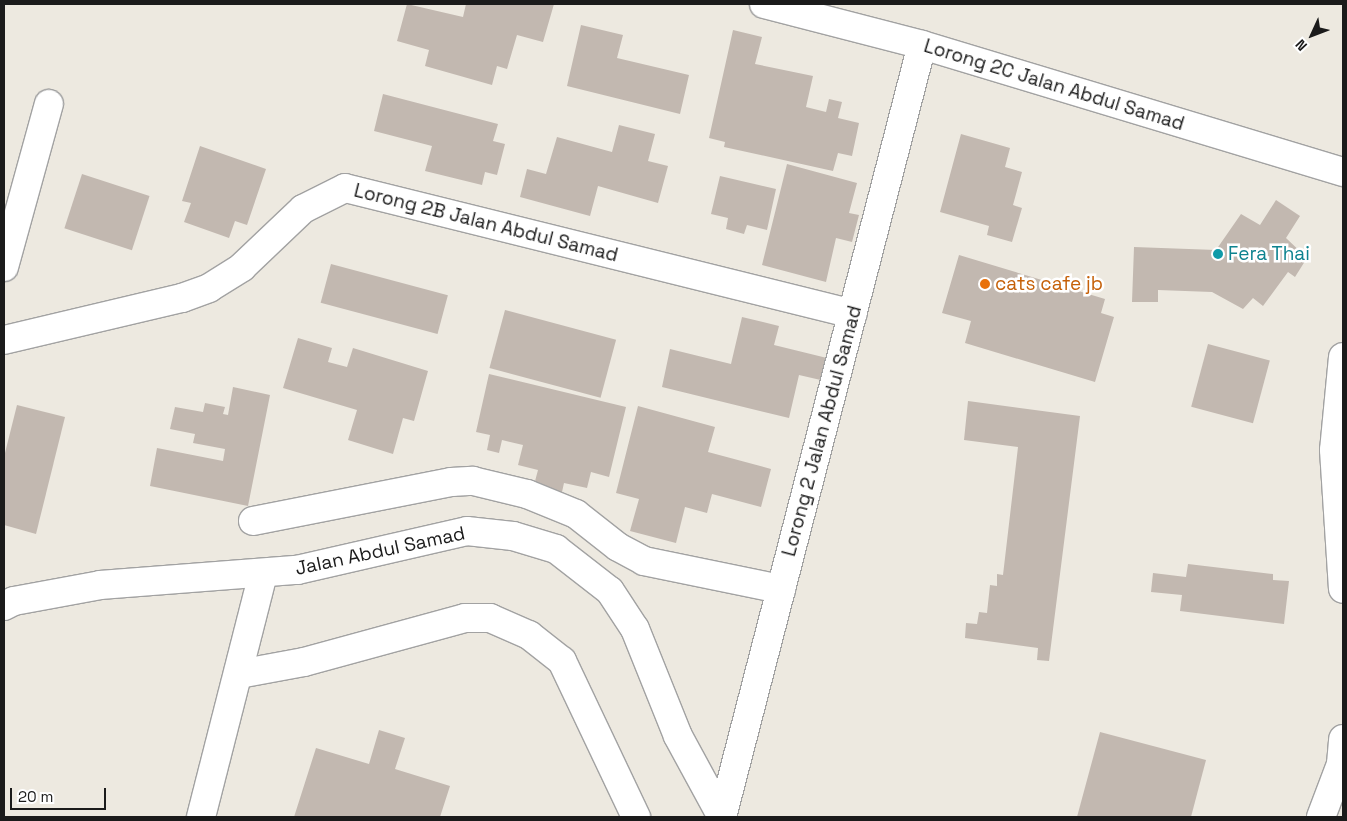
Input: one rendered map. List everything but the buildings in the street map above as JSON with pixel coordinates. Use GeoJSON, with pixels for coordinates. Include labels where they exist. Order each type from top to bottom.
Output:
{"type":"FeatureCollection","features":[{"type":"Feature","properties":{"kind":"street","name":"Lorong 2C Jalan Abdul Samad"},"geometry":{"type":"LineString","coordinates":[[766,4],[922,45],[1343,172]]}},
{"type":"Feature","properties":{"kind":"street","name":"Lorong 2 Jalan Abdul Samad"},"geometry":{"type":"LineString","coordinates":[[722,817],[922,45]]}},
{"type":"Feature","properties":{"kind":"street"},"geometry":{"type":"LineString","coordinates":[[4,267],[49,104]]}},
{"type":"Feature","properties":{"kind":"street","name":"Lorong 2B Jalan Abdul Samad"},"geometry":{"type":"LineString","coordinates":[[4,340],[182,298],[209,288],[242,267],[303,209],[345,188],[852,314]]}},
{"type":"Feature","properties":{"kind":"street"},"geometry":{"type":"LineString","coordinates":[[1343,357],[1338,452],[1343,589]]}},
{"type":"Feature","properties":{"kind":"street"},"geometry":{"type":"LineString","coordinates":[[253,521],[451,482],[473,481],[527,494],[576,514],[618,547],[644,561],[781,589]]}},
{"type":"Feature","properties":{"kind":"street","name":"Jalan Abdul Samad"},"geometry":{"type":"LineString","coordinates":[[4,606],[14,601],[100,585],[162,578],[263,574],[297,570],[467,531],[513,536],[556,549],[610,591],[635,628],[678,736],[722,817]]}},
{"type":"Feature","properties":{"kind":"street"},"geometry":{"type":"LineString","coordinates":[[201,817],[263,574]]}},
{"type":"Feature","properties":{"kind":"street"},"geometry":{"type":"LineString","coordinates":[[239,674],[304,662],[465,618],[490,618],[529,635],[562,661],[636,817]]}},
{"type":"Feature","properties":{"kind":"street"},"geometry":{"type":"LineString","coordinates":[[1321,817],[1342,764],[1343,739]]}},
{"type":"Feature","properties":{"kind":"place","name":"Fera Thai"},"geometry":{"type":"Point","coordinates":[1218,254]}},
{"type":"Feature","properties":{"kind":"place","name":"cats cafe jb"},"geometry":{"type":"Point","coordinates":[985,284]}}]}
